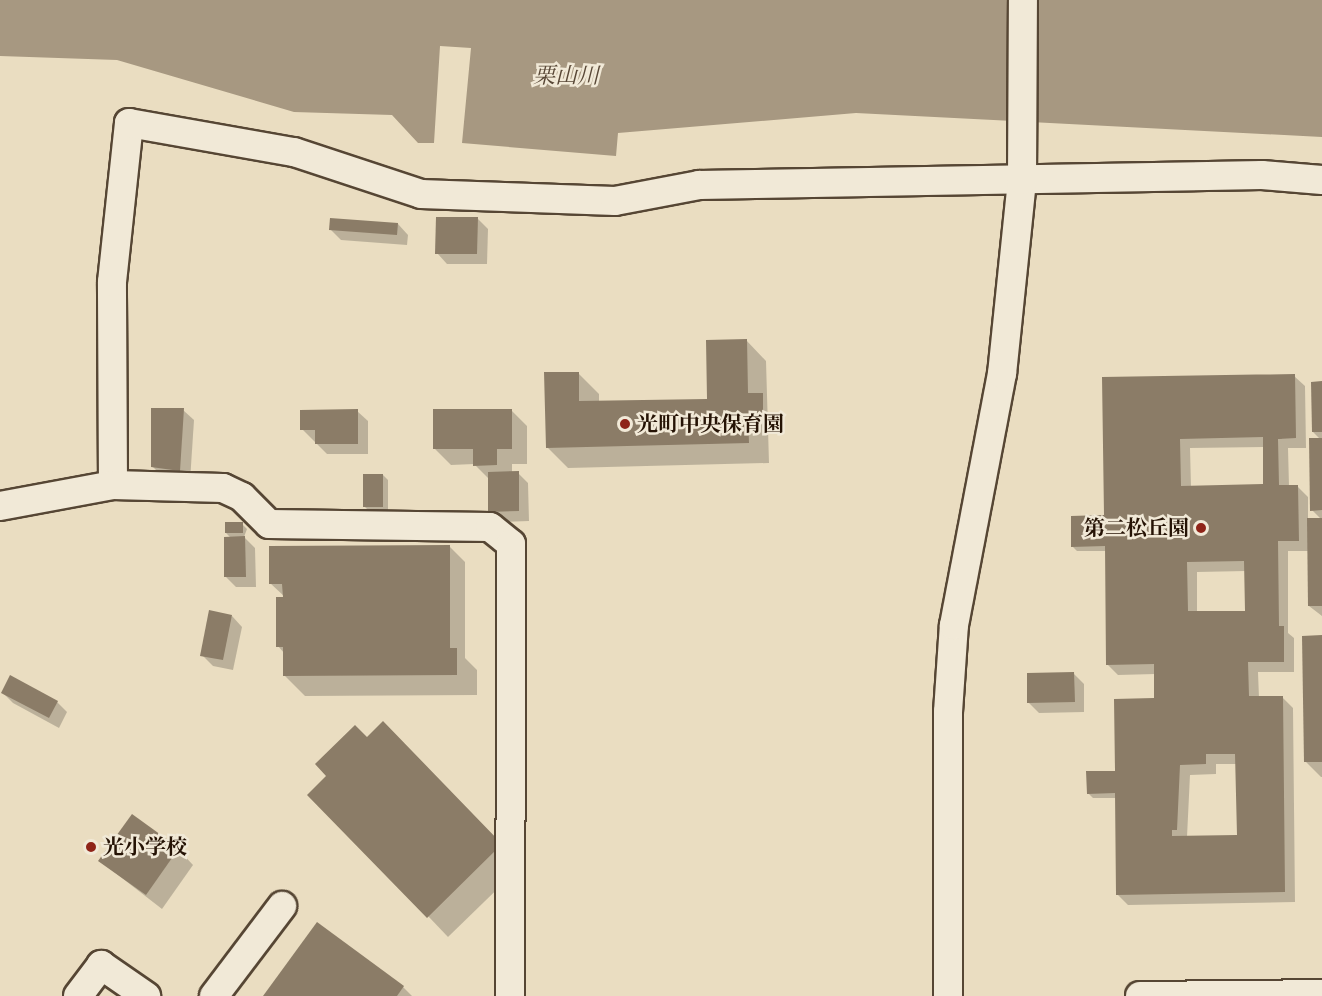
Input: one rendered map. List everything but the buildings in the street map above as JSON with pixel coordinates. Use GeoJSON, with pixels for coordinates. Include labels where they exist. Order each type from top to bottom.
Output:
{"type":"FeatureCollection","features":[{"type":"Feature","properties":{"kind":"street"},"geometry":{"type":"LineString","coordinates":[[948,996],[948,712],[954,624],[1002,374],[1022,180],[1023,0]]}},
{"type":"Feature","properties":{"kind":"street"},"geometry":{"type":"LineString","coordinates":[[113,485],[112,282],[129,123],[294,152],[421,194],[615,201],[699,185],[1262,175],[1322,180]]}},
{"type":"Feature","properties":{"kind":"street"},"geometry":{"type":"LineString","coordinates":[[0,506],[113,485],[223,488],[242,497],[269,524],[490,526],[511,544],[510,996]]}},
{"type":"Feature","properties":{"kind":"street"},"geometry":{"type":"LineString","coordinates":[[214,996],[282,906]]}},
{"type":"Feature","properties":{"kind":"street"},"geometry":{"type":"LineString","coordinates":[[116,996],[85,987],[101,965],[146,996]]}},
{"type":"Feature","properties":{"kind":"street"},"geometry":{"type":"LineString","coordinates":[[1140,996],[1322,994]]}},
{"type":"Feature","properties":{"kind":"water","name":"栗山川"},"geometry":{"type":"Polygon","coordinates":[[[0,0],[1322,0],[1322,137],[856,113],[618,133],[616,156],[462,143],[471,48],[440,46],[434,143],[418,143],[392,115],[294,112],[117,60],[0,56],[0,0]]]}},
{"type":"Feature","properties":{"kind":"place","name":"光町中央保育園"},"geometry":{"type":"Point","coordinates":[625,424]}},
{"type":"Feature","properties":{"kind":"place","name":"第二松丘園"},"geometry":{"type":"Point","coordinates":[1201,528]}},
{"type":"Feature","properties":{"kind":"place","name":"光小学校"},"geometry":{"type":"Point","coordinates":[91,847]}}]}
